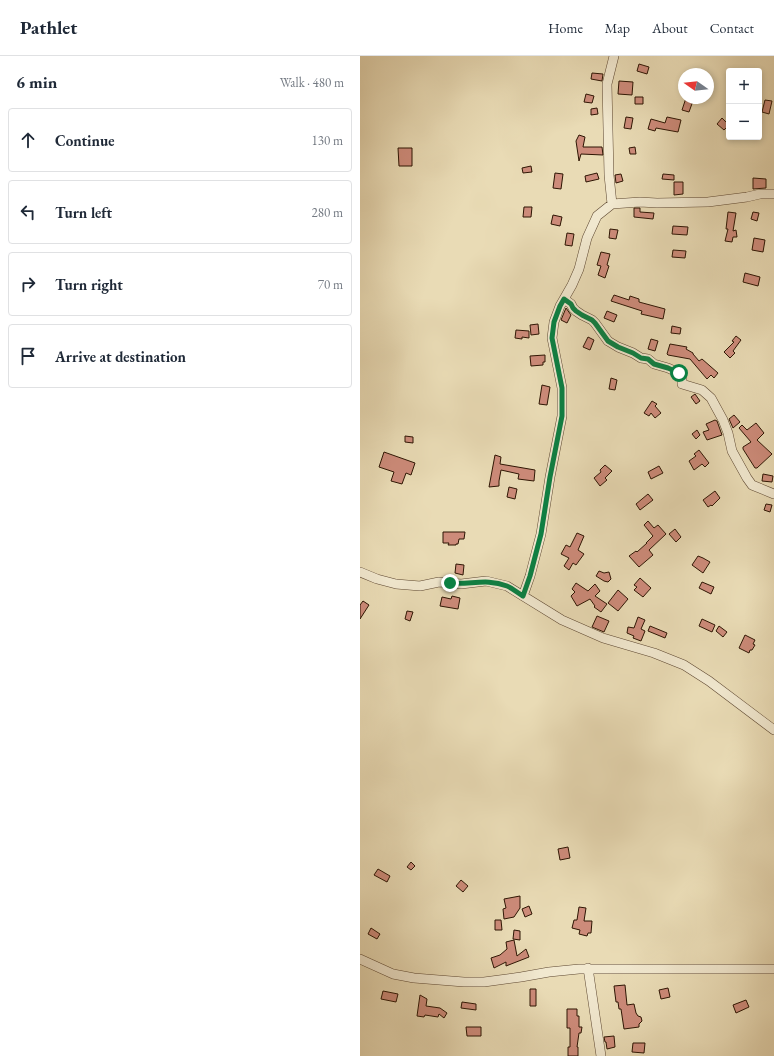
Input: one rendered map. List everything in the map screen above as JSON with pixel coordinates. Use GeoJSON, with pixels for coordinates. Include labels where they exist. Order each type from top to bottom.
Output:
{"type":"FeatureCollection","features":[{"type":"Feature","properties":{"kind":"street"},"geometry":{"type":"LineString","coordinates":[[612,204],[609,176],[607,84],[614,56]]}},
{"type":"Feature","properties":{"kind":"street"},"geometry":{"type":"LineString","coordinates":[[523,596],[541,534],[562,416],[562,388],[552,338],[554,322],[560,306],[579,269],[587,238],[597,216],[612,204],[640,202],[708,202],[760,194],[774,194]]}},
{"type":"Feature","properties":{"kind":"street"},"geometry":{"type":"LineString","coordinates":[[564,299],[571,304],[576,311],[592,320],[608,341],[641,358],[648,359],[654,364],[679,373],[682,379],[682,384],[707,393],[724,420],[732,451],[746,478],[752,485],[774,494]]}},
{"type":"Feature","properties":{"kind":"street"},"geometry":{"type":"LineString","coordinates":[[360,572],[377,579],[396,584],[420,586],[439,582],[461,584],[480,581],[507,586],[562,620],[603,638],[654,653],[684,665],[709,681],[774,730]]}},
{"type":"Feature","properties":{"kind":"street"},"geometry":{"type":"LineString","coordinates":[[360,959],[394,974],[414,978],[464,982],[484,982],[555,971],[588,968],[774,969]]}},
{"type":"Feature","properties":{"kind":"street"},"geometry":{"type":"LineString","coordinates":[[588,968],[601,1056]]}},
{"type":"Feature","properties":{"kind":"building"},"geometry":{"type":"Polygon","coordinates":[[[639,64],[649,67],[647,74],[637,71],[639,64]]]}},
{"type":"Feature","properties":{"kind":"building"},"geometry":{"type":"Polygon","coordinates":[[[592,73],[603,74],[602,81],[591,79],[592,73]]]}},
{"type":"Feature","properties":{"kind":"building"},"geometry":{"type":"Polygon","coordinates":[[[619,81],[633,82],[632,95],[618,94],[619,81]]]}},
{"type":"Feature","properties":{"kind":"building"},"geometry":{"type":"Polygon","coordinates":[[[586,94],[594,96],[592,103],[584,102],[586,94]]]}},
{"type":"Feature","properties":{"kind":"building"},"geometry":{"type":"Polygon","coordinates":[[[635,97],[643,97],[643,104],[635,104],[635,97]]]}},
{"type":"Feature","properties":{"kind":"building"},"geometry":{"type":"Polygon","coordinates":[[[765,100],[772,101],[769,114],[762,112],[765,100]]]}},
{"type":"Feature","properties":{"kind":"building"},"geometry":{"type":"Polygon","coordinates":[[[684,104],[692,104],[689,112],[682,110],[684,104]]]}},
{"type":"Feature","properties":{"kind":"building"},"geometry":{"type":"Polygon","coordinates":[[[597,108],[598,114],[591,115],[591,109],[597,108]]]}},
{"type":"Feature","properties":{"kind":"building"},"geometry":{"type":"Polygon","coordinates":[[[626,117],[633,118],[631,129],[624,128],[626,117]]]}},
{"type":"Feature","properties":{"kind":"building"},"geometry":{"type":"Polygon","coordinates":[[[667,117],[681,120],[678,132],[656,128],[655,131],[648,129],[651,119],[665,123],[667,117]]]}},
{"type":"Feature","properties":{"kind":"building"},"geometry":{"type":"Polygon","coordinates":[[[722,118],[726,122],[726,128],[724,130],[717,124],[722,118]]]}},
{"type":"Feature","properties":{"kind":"building"},"geometry":{"type":"Polygon","coordinates":[[[579,135],[585,137],[583,147],[602,147],[603,155],[581,154],[579,161],[576,141],[579,135]]]}},
{"type":"Feature","properties":{"kind":"building"},"geometry":{"type":"Polygon","coordinates":[[[635,147],[636,154],[630,154],[629,148],[635,147]]]}},
{"type":"Feature","properties":{"kind":"building"},"geometry":{"type":"Polygon","coordinates":[[[398,148],[412,148],[412,166],[399,166],[398,148]]]}},
{"type":"Feature","properties":{"kind":"building"},"geometry":{"type":"Polygon","coordinates":[[[531,166],[532,172],[523,173],[522,168],[531,166]]]}},
{"type":"Feature","properties":{"kind":"building"},"geometry":{"type":"Polygon","coordinates":[[[555,173],[563,174],[561,189],[553,188],[555,173]]]}},
{"type":"Feature","properties":{"kind":"building"},"geometry":{"type":"Polygon","coordinates":[[[597,173],[599,179],[586,182],[585,176],[597,173]]]}},
{"type":"Feature","properties":{"kind":"building"},"geometry":{"type":"Polygon","coordinates":[[[621,174],[623,181],[616,183],[615,175],[621,174]]]}},
{"type":"Feature","properties":{"kind":"building"},"geometry":{"type":"Polygon","coordinates":[[[663,174],[674,175],[674,180],[662,179],[663,174]]]}},
{"type":"Feature","properties":{"kind":"building"},"geometry":{"type":"Polygon","coordinates":[[[753,178],[766,179],[766,188],[753,189],[753,178]]]}},
{"type":"Feature","properties":{"kind":"building"},"geometry":{"type":"Polygon","coordinates":[[[674,182],[683,182],[683,194],[674,195],[674,182]]]}},
{"type":"Feature","properties":{"kind":"building"},"geometry":{"type":"Polygon","coordinates":[[[524,207],[532,207],[531,217],[523,217],[524,207]]]}},
{"type":"Feature","properties":{"kind":"building"},"geometry":{"type":"Polygon","coordinates":[[[634,208],[640,208],[640,212],[654,213],[653,219],[634,217],[634,208]]]}},
{"type":"Feature","properties":{"kind":"building"},"geometry":{"type":"Polygon","coordinates":[[[728,212],[736,213],[733,231],[736,230],[737,237],[733,237],[732,242],[725,241],[728,229],[726,229],[728,212]]]}},
{"type":"Feature","properties":{"kind":"building"},"geometry":{"type":"Polygon","coordinates":[[[753,212],[759,213],[757,221],[751,219],[753,212]]]}},
{"type":"Feature","properties":{"kind":"building"},"geometry":{"type":"Polygon","coordinates":[[[553,215],[562,217],[560,226],[551,224],[553,215]]]}},
{"type":"Feature","properties":{"kind":"building"},"geometry":{"type":"Polygon","coordinates":[[[673,226],[688,227],[687,235],[672,234],[673,226]]]}},
{"type":"Feature","properties":{"kind":"building"},"geometry":{"type":"Polygon","coordinates":[[[610,229],[618,230],[616,239],[609,238],[610,229]]]}},
{"type":"Feature","properties":{"kind":"building"},"geometry":{"type":"Polygon","coordinates":[[[567,233],[574,234],[572,246],[565,245],[567,233]]]}},
{"type":"Feature","properties":{"kind":"building"},"geometry":{"type":"Polygon","coordinates":[[[754,238],[765,240],[763,252],[752,250],[754,238]]]}},
{"type":"Feature","properties":{"kind":"building"},"geometry":{"type":"Polygon","coordinates":[[[673,250],[686,251],[685,258],[672,257],[673,250]]]}},
{"type":"Feature","properties":{"kind":"building"},"geometry":{"type":"Polygon","coordinates":[[[601,252],[610,254],[607,265],[609,266],[605,278],[598,275],[601,266],[597,265],[601,252]]]}},
{"type":"Feature","properties":{"kind":"building"},"geometry":{"type":"Polygon","coordinates":[[[745,273],[760,277],[758,286],[743,282],[745,273]]]}},
{"type":"Feature","properties":{"kind":"building"},"geometry":{"type":"Polygon","coordinates":[[[614,295],[629,300],[630,296],[639,299],[639,302],[665,309],[663,319],[641,314],[642,311],[611,301],[614,295]]]}},
{"type":"Feature","properties":{"kind":"building"},"geometry":{"type":"Polygon","coordinates":[[[566,308],[571,315],[567,323],[561,320],[566,308]]]}},
{"type":"Feature","properties":{"kind":"building"},"geometry":{"type":"Polygon","coordinates":[[[607,311],[617,315],[614,322],[604,318],[607,311]]]}},
{"type":"Feature","properties":{"kind":"building"},"geometry":{"type":"Polygon","coordinates":[[[538,324],[539,334],[531,335],[530,325],[538,324]]]}},
{"type":"Feature","properties":{"kind":"building"},"geometry":{"type":"Polygon","coordinates":[[[672,326],[681,328],[680,334],[671,333],[672,326]]]}},
{"type":"Feature","properties":{"kind":"building"},"geometry":{"type":"Polygon","coordinates":[[[516,330],[529,331],[529,338],[515,338],[516,330]]]}},
{"type":"Feature","properties":{"kind":"building"},"geometry":{"type":"Polygon","coordinates":[[[736,336],[741,340],[733,351],[735,353],[730,358],[724,352],[734,342],[732,341],[736,336]]]}},
{"type":"Feature","properties":{"kind":"building"},"geometry":{"type":"Polygon","coordinates":[[[588,337],[594,340],[590,350],[583,347],[588,337]]]}},
{"type":"Feature","properties":{"kind":"building"},"geometry":{"type":"Polygon","coordinates":[[[651,339],[658,341],[655,351],[648,349],[651,339]]]}},
{"type":"Feature","properties":{"kind":"building"},"geometry":{"type":"Polygon","coordinates":[[[670,344],[687,347],[686,349],[693,353],[699,361],[702,359],[718,373],[714,378],[711,375],[707,379],[690,359],[668,355],[670,344]]]}},
{"type":"Feature","properties":{"kind":"building"},"geometry":{"type":"Polygon","coordinates":[[[545,355],[545,362],[543,362],[543,365],[531,366],[530,356],[545,355]]]}},
{"type":"Feature","properties":{"kind":"building"},"geometry":{"type":"Polygon","coordinates":[[[611,378],[617,380],[615,390],[609,389],[611,378]]]}},
{"type":"Feature","properties":{"kind":"building"},"geometry":{"type":"Polygon","coordinates":[[[542,385],[550,387],[547,405],[539,404],[542,385]]]}},
{"type":"Feature","properties":{"kind":"building"},"geometry":{"type":"Polygon","coordinates":[[[695,394],[700,401],[696,404],[691,397],[695,394]]]}},
{"type":"Feature","properties":{"kind":"building"},"geometry":{"type":"Polygon","coordinates":[[[652,401],[657,404],[655,406],[661,413],[655,418],[651,413],[649,416],[644,413],[652,401]]]}},
{"type":"Feature","properties":{"kind":"building"},"geometry":{"type":"Polygon","coordinates":[[[734,415],[740,422],[733,428],[729,419],[734,415]]]}},
{"type":"Feature","properties":{"kind":"building"},"geometry":{"type":"Polygon","coordinates":[[[715,420],[717,421],[722,435],[707,440],[703,432],[709,430],[706,424],[715,420]]]}},
{"type":"Feature","properties":{"kind":"building"},"geometry":{"type":"Polygon","coordinates":[[[756,423],[764,433],[757,440],[772,454],[757,468],[755,468],[743,449],[743,447],[751,442],[739,428],[742,425],[747,430],[756,423]]]}},
{"type":"Feature","properties":{"kind":"building"},"geometry":{"type":"Polygon","coordinates":[[[697,430],[700,435],[696,439],[692,434],[697,430]]]}},
{"type":"Feature","properties":{"kind":"building"},"geometry":{"type":"Polygon","coordinates":[[[405,436],[413,437],[413,443],[405,442],[405,436]]]}},
{"type":"Feature","properties":{"kind":"building"},"geometry":{"type":"Polygon","coordinates":[[[699,450],[709,463],[705,467],[702,464],[694,470],[689,461],[696,456],[694,454],[699,450]]]}},
{"type":"Feature","properties":{"kind":"building"},"geometry":{"type":"Polygon","coordinates":[[[384,452],[415,463],[411,475],[406,473],[402,484],[391,481],[394,472],[379,467],[384,452]]]}},
{"type":"Feature","properties":{"kind":"building"},"geometry":{"type":"Polygon","coordinates":[[[495,455],[501,457],[500,464],[535,470],[534,481],[518,479],[519,474],[501,470],[499,486],[489,487],[495,455]]]}},
{"type":"Feature","properties":{"kind":"building"},"geometry":{"type":"Polygon","coordinates":[[[605,465],[612,471],[605,478],[607,480],[600,486],[594,478],[601,472],[600,470],[605,465]]]}},
{"type":"Feature","properties":{"kind":"building"},"geometry":{"type":"Polygon","coordinates":[[[659,466],[663,473],[651,479],[648,472],[659,466]]]}},
{"type":"Feature","properties":{"kind":"building"},"geometry":{"type":"Polygon","coordinates":[[[763,474],[773,476],[772,482],[762,481],[763,474]]]}},
{"type":"Feature","properties":{"kind":"building"},"geometry":{"type":"Polygon","coordinates":[[[509,487],[517,489],[515,499],[507,497],[509,487]]]}},
{"type":"Feature","properties":{"kind":"building"},"geometry":{"type":"Polygon","coordinates":[[[715,491],[720,498],[712,506],[711,505],[708,507],[703,500],[715,491]]]}},
{"type":"Feature","properties":{"kind":"building"},"geometry":{"type":"Polygon","coordinates":[[[648,494],[653,500],[640,510],[636,504],[648,494]]]}},
{"type":"Feature","properties":{"kind":"building"},"geometry":{"type":"Polygon","coordinates":[[[766,504],[772,505],[770,512],[764,510],[766,504]]]}},
{"type":"Feature","properties":{"kind":"building"},"geometry":{"type":"Polygon","coordinates":[[[648,521],[654,528],[658,525],[666,534],[649,550],[653,555],[639,567],[629,556],[636,551],[637,552],[653,536],[644,525],[648,521]]]}},
{"type":"Feature","properties":{"kind":"building"},"geometry":{"type":"Polygon","coordinates":[[[675,529],[681,537],[676,542],[669,534],[675,529]]]}},
{"type":"Feature","properties":{"kind":"building"},"geometry":{"type":"Polygon","coordinates":[[[443,532],[465,532],[464,539],[459,539],[458,544],[456,545],[448,545],[449,543],[443,543],[443,532]]]}},
{"type":"Feature","properties":{"kind":"building"},"geometry":{"type":"Polygon","coordinates":[[[577,533],[584,536],[578,550],[584,554],[576,565],[573,563],[569,570],[564,566],[569,558],[561,554],[566,545],[570,547],[577,533]]]}},
{"type":"Feature","properties":{"kind":"building"},"geometry":{"type":"Polygon","coordinates":[[[698,556],[710,562],[703,573],[692,565],[698,556]]]}},
{"type":"Feature","properties":{"kind":"building"},"geometry":{"type":"Polygon","coordinates":[[[456,564],[464,565],[463,575],[455,573],[456,564]]]}},
{"type":"Feature","properties":{"kind":"building"},"geometry":{"type":"Polygon","coordinates":[[[599,571],[604,573],[609,572],[611,579],[608,582],[596,576],[599,571]]]}},
{"type":"Feature","properties":{"kind":"building"},"geometry":{"type":"Polygon","coordinates":[[[640,578],[651,588],[643,597],[634,590],[637,587],[634,585],[640,578]]]}},
{"type":"Feature","properties":{"kind":"building"},"geometry":{"type":"Polygon","coordinates":[[[702,582],[714,587],[711,594],[699,588],[702,582]]]}},
{"type":"Feature","properties":{"kind":"building"},"geometry":{"type":"Polygon","coordinates":[[[576,583],[588,591],[595,584],[600,591],[595,596],[607,604],[601,612],[594,607],[595,606],[590,599],[577,606],[571,596],[575,592],[572,589],[576,583]]]}},
{"type":"Feature","properties":{"kind":"building"},"geometry":{"type":"Polygon","coordinates":[[[618,590],[628,599],[618,611],[608,603],[618,590]]]}},
{"type":"Feature","properties":{"kind":"building"},"geometry":{"type":"Polygon","coordinates":[[[452,596],[460,598],[458,609],[440,606],[442,597],[451,599],[452,596]]]}},
{"type":"Feature","properties":{"kind":"building"},"geometry":{"type":"Polygon","coordinates":[[[363,601],[369,605],[360,619],[360,605],[363,601]]]}},
{"type":"Feature","properties":{"kind":"building"},"geometry":{"type":"Polygon","coordinates":[[[407,611],[413,612],[410,621],[405,619],[407,611]]]}},
{"type":"Feature","properties":{"kind":"building"},"geometry":{"type":"Polygon","coordinates":[[[597,616],[609,621],[604,632],[592,627],[597,616]]]}},
{"type":"Feature","properties":{"kind":"building"},"geometry":{"type":"Polygon","coordinates":[[[638,617],[645,620],[641,629],[645,631],[641,641],[633,638],[634,636],[627,633],[628,627],[634,628],[638,617]]]}},
{"type":"Feature","properties":{"kind":"building"},"geometry":{"type":"Polygon","coordinates":[[[702,619],[715,625],[712,632],[699,626],[702,619]]]}},
{"type":"Feature","properties":{"kind":"building"},"geometry":{"type":"Polygon","coordinates":[[[650,626],[667,633],[665,638],[648,631],[650,626]]]}},
{"type":"Feature","properties":{"kind":"building"},"geometry":{"type":"Polygon","coordinates":[[[719,626],[727,632],[723,637],[716,631],[719,626]]]}},
{"type":"Feature","properties":{"kind":"building"},"geometry":{"type":"Polygon","coordinates":[[[745,635],[755,640],[753,644],[755,645],[749,653],[739,648],[745,635]]]}},
{"type":"Feature","properties":{"kind":"building"},"geometry":{"type":"Polygon","coordinates":[[[568,847],[570,858],[560,860],[558,849],[568,847]]]}},
{"type":"Feature","properties":{"kind":"building"},"geometry":{"type":"Polygon","coordinates":[[[411,862],[415,866],[411,870],[407,867],[411,862]]]}},
{"type":"Feature","properties":{"kind":"building"},"geometry":{"type":"Polygon","coordinates":[[[378,869],[390,876],[387,882],[374,875],[378,869]]]}},
{"type":"Feature","properties":{"kind":"building"},"geometry":{"type":"Polygon","coordinates":[[[461,880],[468,886],[463,892],[456,886],[461,880]]]}},
{"type":"Feature","properties":{"kind":"building"},"geometry":{"type":"Polygon","coordinates":[[[520,896],[520,908],[514,917],[504,919],[503,909],[506,908],[504,899],[520,896]]]}},
{"type":"Feature","properties":{"kind":"building"},"geometry":{"type":"Polygon","coordinates":[[[529,906],[532,914],[525,917],[522,909],[529,906]]]}},
{"type":"Feature","properties":{"kind":"building"},"geometry":{"type":"Polygon","coordinates":[[[579,907],[586,908],[584,921],[592,921],[591,933],[588,933],[587,936],[579,934],[580,930],[572,928],[574,920],[577,920],[579,907]]]}},
{"type":"Feature","properties":{"kind":"building"},"geometry":{"type":"Polygon","coordinates":[[[495,920],[501,920],[502,930],[495,930],[495,920]]]}},
{"type":"Feature","properties":{"kind":"building"},"geometry":{"type":"Polygon","coordinates":[[[371,928],[380,934],[377,939],[368,934],[371,928]]]}},
{"type":"Feature","properties":{"kind":"building"},"geometry":{"type":"Polygon","coordinates":[[[514,930],[520,931],[520,940],[513,939],[514,930]]]}},
{"type":"Feature","properties":{"kind":"building"},"geometry":{"type":"Polygon","coordinates":[[[514,940],[517,956],[526,949],[529,957],[506,966],[506,962],[494,968],[491,958],[500,955],[507,949],[506,942],[514,940]]]}},
{"type":"Feature","properties":{"kind":"building"},"geometry":{"type":"Polygon","coordinates":[[[625,985],[627,1005],[634,1004],[636,1013],[641,1017],[642,1021],[639,1024],[639,1027],[624,1029],[621,1009],[619,1009],[618,1002],[616,1002],[614,986],[625,985]]]}},
{"type":"Feature","properties":{"kind":"building"},"geometry":{"type":"Polygon","coordinates":[[[668,988],[670,997],[661,999],[659,990],[668,988]]]}},
{"type":"Feature","properties":{"kind":"building"},"geometry":{"type":"Polygon","coordinates":[[[530,989],[536,989],[536,1006],[530,1006],[530,989]]]}},
{"type":"Feature","properties":{"kind":"building"},"geometry":{"type":"Polygon","coordinates":[[[383,991],[398,994],[396,1002],[381,999],[383,991]]]}},
{"type":"Feature","properties":{"kind":"building"},"geometry":{"type":"Polygon","coordinates":[[[420,995],[427,999],[426,1006],[440,1008],[447,1013],[444,1018],[439,1014],[438,1017],[425,1015],[424,1017],[417,1016],[420,995]]]}},
{"type":"Feature","properties":{"kind":"building"},"geometry":{"type":"Polygon","coordinates":[[[746,1000],[749,1007],[736,1013],[733,1005],[746,1000]]]}},
{"type":"Feature","properties":{"kind":"building"},"geometry":{"type":"Polygon","coordinates":[[[462,1002],[476,1004],[476,1010],[461,1008],[462,1002]]]}},
{"type":"Feature","properties":{"kind":"building"},"geometry":{"type":"Polygon","coordinates":[[[567,1009],[577,1009],[577,1016],[579,1016],[579,1027],[582,1027],[581,1033],[579,1033],[577,1047],[578,1056],[568,1056],[568,1047],[570,1047],[570,1028],[567,1028],[567,1009]]]}},
{"type":"Feature","properties":{"kind":"building"},"geometry":{"type":"Polygon","coordinates":[[[466,1027],[481,1027],[481,1036],[467,1036],[466,1027]]]}},
{"type":"Feature","properties":{"kind":"building"},"geometry":{"type":"Polygon","coordinates":[[[614,1036],[615,1047],[607,1049],[604,1037],[614,1036]]]}},
{"type":"Feature","properties":{"kind":"building"},"geometry":{"type":"Polygon","coordinates":[[[633,1043],[645,1043],[644,1053],[632,1052],[633,1043]]]}},
{"type":"Feature","properties":{"kind":"route"},"geometry":{"type":"LineString","coordinates":[[450,583],[461,584],[486,581],[507,586],[523,596],[541,534],[562,416],[562,388],[552,338],[554,322],[564,299],[572,305],[576,311],[592,320],[608,341],[641,358],[648,359],[654,364],[679,373]]}}]}
